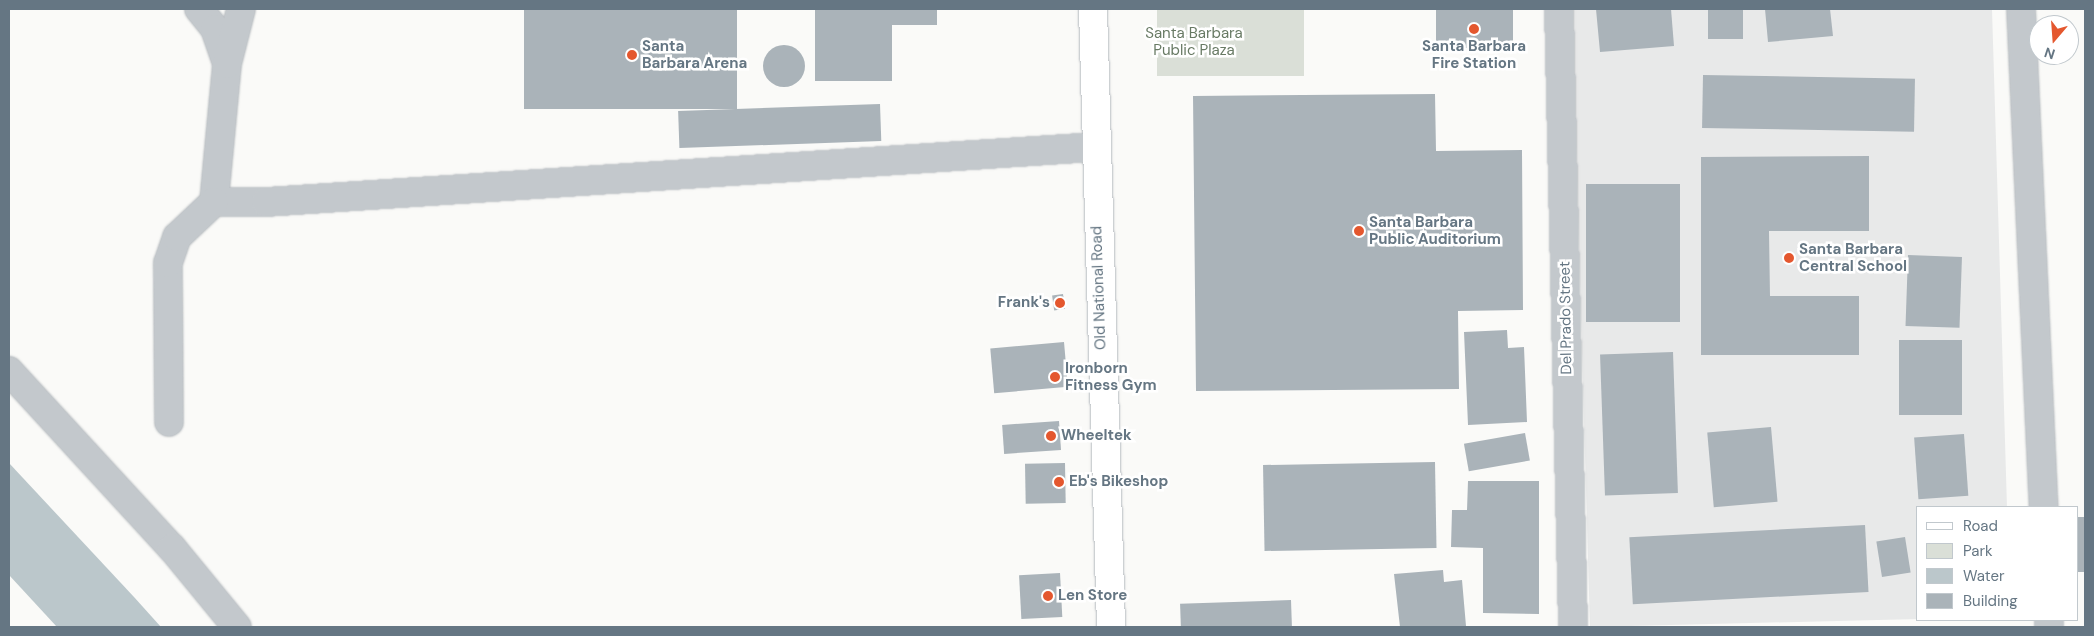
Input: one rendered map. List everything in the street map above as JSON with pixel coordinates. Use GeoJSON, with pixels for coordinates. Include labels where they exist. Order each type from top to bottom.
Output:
{"type":"FeatureCollection","features":[{"type":"Feature","properties":{"kind":"main road","name":"Old National Road"},"geometry":{"type":"LineString","coordinates":[[1093,9],[1095,147],[1111,627]]}},
{"type":"Feature","properties":{"kind":"street"},"geometry":{"type":"LineString","coordinates":[[199,9],[215,29],[227,64]]}},
{"type":"Feature","properties":{"kind":"street"},"geometry":{"type":"LineString","coordinates":[[168,422],[168,263],[178,237],[214,202],[227,64],[241,9]]}},
{"type":"Feature","properties":{"kind":"street","name":"Del Prado Street"},"geometry":{"type":"LineString","coordinates":[[1559,9],[1573,627]]}},
{"type":"Feature","properties":{"kind":"street"},"geometry":{"type":"LineString","coordinates":[[2021,9],[2044,506]]}},
{"type":"Feature","properties":{"kind":"street"},"geometry":{"type":"LineString","coordinates":[[214,202],[266,202],[1095,147]]}},
{"type":"Feature","properties":{"kind":"street"},"geometry":{"type":"LineString","coordinates":[[9,371],[172,548],[238,627]]}},
{"type":"Feature","properties":{"kind":"shaded area","name":"Santa Barbara Central School"},"geometry":{"type":"Polygon","coordinates":[[[1572,9],[1992,9],[2007,506],[1916,506],[1916,619],[1590,627],[1572,9]]]}},
{"type":"Feature","properties":{"kind":"green space","name":"Santa Barbara Public Plaza"},"geometry":{"type":"Polygon","coordinates":[[[1157,9],[1304,9],[1304,76],[1157,76],[1157,9]]]}},
{"type":"Feature","properties":{"kind":"water"},"geometry":{"type":"Polygon","coordinates":[[[9,463],[161,627],[57,627],[9,575],[9,463]]]}},
{"type":"Feature","properties":{"kind":"building","name":"Santa Barbara Arena"},"geometry":{"type":"Polygon","coordinates":[[[524,9],[737,9],[737,109],[524,109],[524,9]]]}},
{"type":"Feature","properties":{"kind":"building"},"geometry":{"type":"Polygon","coordinates":[[[815,9],[937,9],[937,25],[892,25],[892,81],[815,81],[815,9]]]}},
{"type":"Feature","properties":{"kind":"building","name":"Santa Barbara Fire Station"},"geometry":{"type":"Polygon","coordinates":[[[1436,9],[1513,9],[1513,48],[1436,48],[1436,9]]]}},
{"type":"Feature","properties":{"kind":"building"},"geometry":{"type":"Polygon","coordinates":[[[1596,9],[1671,9],[1674,46],[1600,52],[1596,9]]]}},
{"type":"Feature","properties":{"kind":"building"},"geometry":{"type":"Polygon","coordinates":[[[1708,9],[1743,9],[1743,39],[1708,39],[1708,9]]]}},
{"type":"Feature","properties":{"kind":"building"},"geometry":{"type":"Polygon","coordinates":[[[1765,9],[1830,9],[1833,36],[1768,42],[1765,9]]]}},
{"type":"Feature","properties":{"kind":"building"},"geometry":{"type":"Polygon","coordinates":[[[788,45],[796,48],[802,54],[805,66],[802,78],[796,84],[780,87],[772,84],[766,78],[763,62],[766,54],[772,48],[788,45]]]}},
{"type":"Feature","properties":{"kind":"building"},"geometry":{"type":"Polygon","coordinates":[[[1703,75],[1915,79],[1914,132],[1702,128],[1703,75]]]}},
{"type":"Feature","properties":{"kind":"building","name":"Santa Barbara Public Auditorium"},"geometry":{"type":"Polygon","coordinates":[[[1435,94],[1436,151],[1522,150],[1523,310],[1458,311],[1459,389],[1196,391],[1193,96],[1435,94]]]}},
{"type":"Feature","properties":{"kind":"building"},"geometry":{"type":"Polygon","coordinates":[[[880,104],[881,141],[679,148],[678,111],[880,104]]]}},
{"type":"Feature","properties":{"kind":"building"},"geometry":{"type":"Polygon","coordinates":[[[1869,156],[1869,231],[1769,231],[1770,296],[1859,296],[1859,355],[1701,355],[1701,157],[1869,156]]]}},
{"type":"Feature","properties":{"kind":"building"},"geometry":{"type":"Polygon","coordinates":[[[1586,184],[1680,184],[1680,322],[1586,322],[1586,184]]]}},
{"type":"Feature","properties":{"kind":"building"},"geometry":{"type":"Polygon","coordinates":[[[1908,255],[1962,257],[1959,328],[1906,326],[1908,255]]]}},
{"type":"Feature","properties":{"kind":"building"},"geometry":{"type":"Polygon","coordinates":[[[1063,294],[1065,309],[1054,310],[1052,296],[1063,294]]]}},
{"type":"Feature","properties":{"kind":"building"},"geometry":{"type":"Polygon","coordinates":[[[1507,330],[1508,348],[1524,347],[1527,422],[1468,425],[1464,332],[1507,330]]]}},
{"type":"Feature","properties":{"kind":"building"},"geometry":{"type":"Polygon","coordinates":[[[1899,340],[1962,340],[1962,415],[1899,415],[1899,340]]]}},
{"type":"Feature","properties":{"kind":"building"},"geometry":{"type":"Polygon","coordinates":[[[1064,342],[1068,387],[994,393],[990,348],[1064,342]]]}},
{"type":"Feature","properties":{"kind":"building"},"geometry":{"type":"Polygon","coordinates":[[[1673,352],[1678,493],[1605,495],[1600,355],[1673,352]]]}},
{"type":"Feature","properties":{"kind":"building"},"geometry":{"type":"Polygon","coordinates":[[[1059,421],[1061,450],[1004,454],[1002,425],[1059,421]]]}},
{"type":"Feature","properties":{"kind":"building"},"geometry":{"type":"Polygon","coordinates":[[[1771,427],[1778,502],[1714,507],[1707,433],[1771,427]]]}},
{"type":"Feature","properties":{"kind":"building"},"geometry":{"type":"Polygon","coordinates":[[[1525,433],[1530,461],[1469,471],[1464,444],[1525,433]]]}},
{"type":"Feature","properties":{"kind":"building"},"geometry":{"type":"Polygon","coordinates":[[[1964,434],[1968,496],[1918,499],[1914,437],[1964,434]]]}},
{"type":"Feature","properties":{"kind":"building"},"geometry":{"type":"Polygon","coordinates":[[[1435,462],[1437,548],[1265,551],[1263,465],[1435,462]]]}},
{"type":"Feature","properties":{"kind":"building"},"geometry":{"type":"Polygon","coordinates":[[[1065,463],[1066,503],[1026,504],[1025,464],[1065,463]]]}},
{"type":"Feature","properties":{"kind":"building"},"geometry":{"type":"Polygon","coordinates":[[[1468,481],[1539,481],[1539,614],[1483,613],[1483,548],[1451,547],[1452,510],[1467,510],[1468,481]]]}},
{"type":"Feature","properties":{"kind":"building"},"geometry":{"type":"Polygon","coordinates":[[[2079,517],[2085,517],[2085,572],[2079,572],[2079,517]]]}},
{"type":"Feature","properties":{"kind":"building"},"geometry":{"type":"Polygon","coordinates":[[[1865,525],[1869,592],[1633,604],[1629,537],[1865,525]]]}},
{"type":"Feature","properties":{"kind":"building"},"geometry":{"type":"Polygon","coordinates":[[[1905,537],[1911,573],[1882,577],[1876,542],[1905,537]]]}},
{"type":"Feature","properties":{"kind":"building"},"geometry":{"type":"Polygon","coordinates":[[[1443,570],[1444,582],[1462,580],[1466,626],[1400,627],[1394,574],[1443,570]]]}},
{"type":"Feature","properties":{"kind":"building"},"geometry":{"type":"Polygon","coordinates":[[[1060,573],[1062,617],[1021,619],[1019,575],[1060,573]]]}},
{"type":"Feature","properties":{"kind":"building"},"geometry":{"type":"Polygon","coordinates":[[[1291,600],[1292,627],[1181,627],[1180,604],[1291,600]]]}},
{"type":"Feature","properties":{"kind":"place","name":"Santa Barbara Fire Station"},"geometry":{"type":"Point","coordinates":[1474,29]}},
{"type":"Feature","properties":{"kind":"place","name":"Santa Barbara Arena"},"geometry":{"type":"Point","coordinates":[632,55]}},
{"type":"Feature","properties":{"kind":"place","name":"Santa Barbara Public Auditorium"},"geometry":{"type":"Point","coordinates":[1359,231]}},
{"type":"Feature","properties":{"kind":"place","name":"Santa Barbara Central School"},"geometry":{"type":"Point","coordinates":[1789,258]}},
{"type":"Feature","properties":{"kind":"place","name":"Frank's"},"geometry":{"type":"Point","coordinates":[1060,303]}},
{"type":"Feature","properties":{"kind":"place","name":"Ironborn Fitness Gym"},"geometry":{"type":"Point","coordinates":[1055,377]}},
{"type":"Feature","properties":{"kind":"place","name":"Wheeltek"},"geometry":{"type":"Point","coordinates":[1051,436]}},
{"type":"Feature","properties":{"kind":"place","name":"Eb's Bikeshop"},"geometry":{"type":"Point","coordinates":[1059,482]}},
{"type":"Feature","properties":{"kind":"place","name":"Len Store"},"geometry":{"type":"Point","coordinates":[1048,596]}}]}
